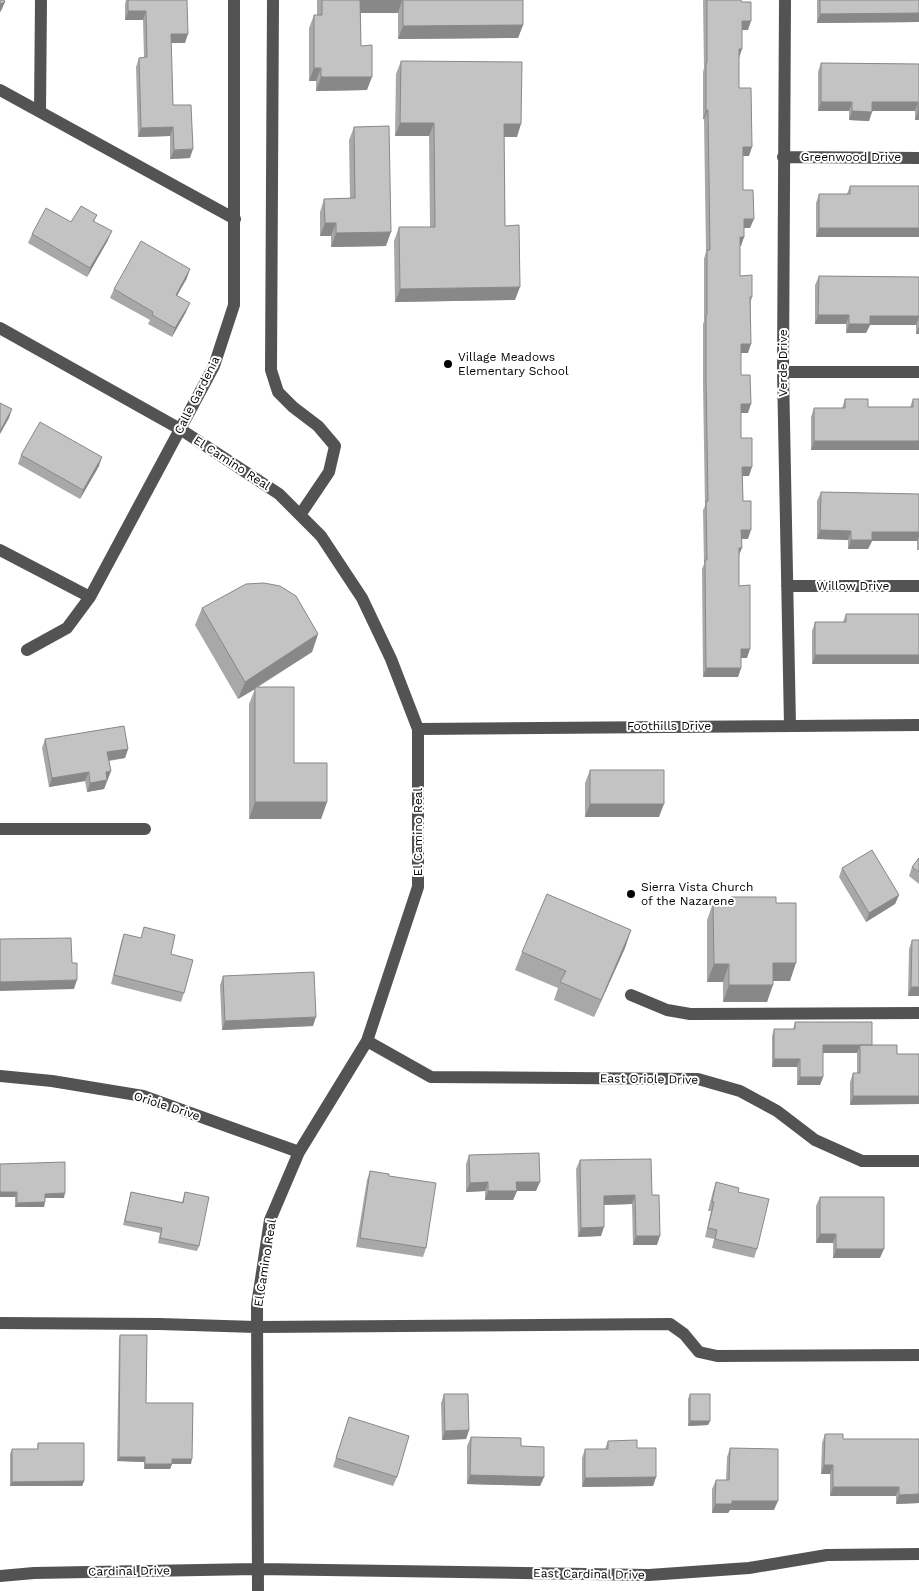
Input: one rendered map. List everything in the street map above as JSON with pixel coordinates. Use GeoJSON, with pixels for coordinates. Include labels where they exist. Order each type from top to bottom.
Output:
{"type":"FeatureCollection","features":[{"type":"Feature","properties":{"kind":"street"},"geometry":{"type":"LineString","coordinates":[[40,112],[41,0]]}},
{"type":"Feature","properties":{"kind":"street","name":"Calle Gardenia"},"geometry":{"type":"LineString","coordinates":[[27,650],[67,628],[90,596],[214,366],[234,305],[234,0]]}},
{"type":"Feature","properties":{"kind":"street"},"geometry":{"type":"LineString","coordinates":[[273,0],[270,370],[278,392],[318,426],[335,446],[329,472],[300,515]]}},
{"type":"Feature","properties":{"kind":"street","name":"Verde Drive"},"geometry":{"type":"LineString","coordinates":[[785,0],[783,372],[790,725]]}},
{"type":"Feature","properties":{"kind":"street"},"geometry":{"type":"LineString","coordinates":[[0,90],[235,220]]}},
{"type":"Feature","properties":{"kind":"street","name":"Greenwood Drive"},"geometry":{"type":"LineString","coordinates":[[783,157],[919,158]]}},
{"type":"Feature","properties":{"kind":"street","name":"El Camino Real"},"geometry":{"type":"LineString","coordinates":[[0,328],[180,429],[279,494],[321,536],[362,598],[391,659],[418,729],[418,887],[368,1041],[299,1152],[270,1220],[257,1305],[258,1591]]}},
{"type":"Feature","properties":{"kind":"street"},"geometry":{"type":"LineString","coordinates":[[783,372],[919,372]]}},
{"type":"Feature","properties":{"kind":"street"},"geometry":{"type":"LineString","coordinates":[[0,550],[90,596]]}},
{"type":"Feature","properties":{"kind":"street","name":"Willow Drive"},"geometry":{"type":"LineString","coordinates":[[787,586],[919,586]]}},
{"type":"Feature","properties":{"kind":"street","name":"Foothills Drive"},"geometry":{"type":"LineString","coordinates":[[418,729],[919,724]]}},
{"type":"Feature","properties":{"kind":"street"},"geometry":{"type":"LineString","coordinates":[[0,830],[145,829]]}},
{"type":"Feature","properties":{"kind":"street"},"geometry":{"type":"LineString","coordinates":[[631,995],[667,1010],[690,1014],[919,1013]]}},
{"type":"Feature","properties":{"kind":"street","name":"East Oriole Drive"},"geometry":{"type":"LineString","coordinates":[[368,1041],[430,1076],[698,1079],[740,1091],[778,1111],[815,1140],[862,1161],[919,1161]]}},
{"type":"Feature","properties":{"kind":"street","name":"Oriole Drive"},"geometry":{"type":"LineString","coordinates":[[0,1076],[52,1081],[143,1096],[299,1152]]}},
{"type":"Feature","properties":{"kind":"street"},"geometry":{"type":"LineString","coordinates":[[0,1323],[258,1327],[670,1324],[684,1334],[699,1352],[717,1356],[919,1355]]}},
{"type":"Feature","properties":{"kind":"street","name":"East Cardinal Drive"},"geometry":{"type":"LineString","coordinates":[[259,1569],[649,1576],[749,1568],[827,1555],[919,1554]]}},
{"type":"Feature","properties":{"kind":"street","name":"Cardinal Drive"},"geometry":{"type":"LineString","coordinates":[[0,1576],[34,1573],[259,1569]]}},
{"type":"Feature","properties":{"kind":"building"},"geometry":{"type":"Polygon","coordinates":[[[128,0],[187,0],[188,34],[171,34],[173,105],[191,105],[193,149],[174,150],[173,127],[141,128],[139,58],[147,57],[146,11],[128,11],[128,0]]]}},
{"type":"Feature","properties":{"kind":"building"},"geometry":{"type":"Polygon","coordinates":[[[322,0],[360,0],[361,46],[372,45],[372,77],[321,77],[321,68],[314,68],[314,15],[322,15],[322,0]]]}},
{"type":"Feature","properties":{"kind":"building"},"geometry":{"type":"Polygon","coordinates":[[[403,0],[523,0],[523,25],[403,26],[403,0]]]}},
{"type":"Feature","properties":{"kind":"building"},"geometry":{"type":"Polygon","coordinates":[[[707,0],[741,0],[741,2],[751,2],[751,21],[742,21],[742,49],[739,49],[739,88],[751,88],[752,147],[743,147],[743,190],[753,190],[754,219],[744,219],[744,237],[740,237],[740,276],[752,275],[752,297],[750,297],[751,344],[741,344],[741,375],[750,375],[751,404],[741,404],[741,438],[752,438],[752,467],[742,467],[743,501],[751,501],[751,530],[741,530],[742,548],[739,548],[739,586],[750,585],[750,649],[741,649],[741,668],[706,668],[705,560],[707,560],[706,501],[708,501],[706,315],[707,250],[710,250],[708,110],[706,110],[707,0]]]}},
{"type":"Feature","properties":{"kind":"building"},"geometry":{"type":"Polygon","coordinates":[[[820,0],[919,0],[919,13],[820,14],[820,0]]]}},
{"type":"Feature","properties":{"kind":"building"},"geometry":{"type":"Polygon","coordinates":[[[401,61],[522,62],[521,124],[504,124],[505,226],[519,225],[520,287],[400,289],[399,227],[435,227],[434,123],[400,123],[401,61]]]}},
{"type":"Feature","properties":{"kind":"building"},"geometry":{"type":"Polygon","coordinates":[[[821,63],[919,64],[919,111],[918,102],[872,102],[872,112],[852,111],[852,102],[821,102],[821,63]]]}},
{"type":"Feature","properties":{"kind":"building"},"geometry":{"type":"Polygon","coordinates":[[[389,126],[391,232],[336,233],[336,223],[325,223],[324,199],[355,198],[354,127],[389,126]]]}},
{"type":"Feature","properties":{"kind":"building"},"geometry":{"type":"Polygon","coordinates":[[[850,186],[919,186],[919,228],[819,228],[819,194],[850,194],[850,186]]]}},
{"type":"Feature","properties":{"kind":"building"},"geometry":{"type":"Polygon","coordinates":[[[81,206],[97,215],[93,221],[112,231],[90,268],[32,234],[46,208],[71,222],[81,206]]]}},
{"type":"Feature","properties":{"kind":"building"},"geometry":{"type":"Polygon","coordinates":[[[141,241],[190,269],[176,295],[190,303],[175,328],[152,315],[153,312],[114,289],[141,241]]]}},
{"type":"Feature","properties":{"kind":"building"},"geometry":{"type":"Polygon","coordinates":[[[819,276],[919,277],[919,316],[870,316],[870,324],[849,324],[849,315],[818,315],[819,276]]]}},
{"type":"Feature","properties":{"kind":"building"},"geometry":{"type":"Polygon","coordinates":[[[845,399],[868,399],[868,407],[913,407],[913,399],[919,399],[919,441],[814,441],[814,408],[845,408],[845,399]]]}},
{"type":"Feature","properties":{"kind":"building"},"geometry":{"type":"Polygon","coordinates":[[[0,403],[12,409],[0,431],[0,403]]]}},
{"type":"Feature","properties":{"kind":"building"},"geometry":{"type":"Polygon","coordinates":[[[40,422],[102,457],[83,490],[21,455],[40,422]]]}},
{"type":"Feature","properties":{"kind":"building"},"geometry":{"type":"Polygon","coordinates":[[[821,492],[919,494],[919,532],[872,532],[872,540],[851,540],[851,531],[820,530],[821,492]]]}},
{"type":"Feature","properties":{"kind":"building"},"geometry":{"type":"Polygon","coordinates":[[[264,583],[280,586],[296,596],[318,634],[245,682],[202,608],[246,584],[264,583]]]}},
{"type":"Feature","properties":{"kind":"building"},"geometry":{"type":"Polygon","coordinates":[[[846,614],[919,614],[919,655],[815,655],[815,622],[846,622],[846,614]]]}},
{"type":"Feature","properties":{"kind":"building"},"geometry":{"type":"Polygon","coordinates":[[[255,687],[294,687],[294,763],[327,763],[327,802],[255,802],[255,687]]]}},
{"type":"Feature","properties":{"kind":"building"},"geometry":{"type":"Polygon","coordinates":[[[124,726],[128,749],[107,752],[111,771],[106,772],[107,780],[90,783],[89,772],[52,778],[45,739],[124,726]]]}},
{"type":"Feature","properties":{"kind":"building"},"geometry":{"type":"Polygon","coordinates":[[[590,770],[664,770],[664,804],[590,804],[590,770]]]}},
{"type":"Feature","properties":{"kind":"building"},"geometry":{"type":"Polygon","coordinates":[[[872,850],[899,895],[869,913],[842,868],[872,850]]]}},
{"type":"Feature","properties":{"kind":"building"},"geometry":{"type":"Polygon","coordinates":[[[919,858],[919,872],[912,867],[919,858]]]}},
{"type":"Feature","properties":{"kind":"building"},"geometry":{"type":"Polygon","coordinates":[[[547,894],[631,930],[601,1000],[560,982],[566,971],[522,952],[547,894]]]}},
{"type":"Feature","properties":{"kind":"building"},"geometry":{"type":"Polygon","coordinates":[[[731,897],[776,897],[776,903],[796,903],[796,963],[773,963],[773,985],[729,985],[729,964],[714,964],[713,903],[731,903],[731,897]]]}},
{"type":"Feature","properties":{"kind":"building"},"geometry":{"type":"Polygon","coordinates":[[[144,927],[175,935],[171,954],[193,960],[184,993],[114,975],[124,934],[141,938],[144,927]]]}},
{"type":"Feature","properties":{"kind":"building"},"geometry":{"type":"Polygon","coordinates":[[[71,938],[72,963],[77,963],[77,980],[0,982],[0,939],[71,938]]]}},
{"type":"Feature","properties":{"kind":"building"},"geometry":{"type":"Polygon","coordinates":[[[912,940],[919,940],[919,987],[911,987],[912,940]]]}},
{"type":"Feature","properties":{"kind":"building"},"geometry":{"type":"Polygon","coordinates":[[[314,972],[316,1017],[225,1021],[223,976],[314,972]]]}},
{"type":"Feature","properties":{"kind":"building"},"geometry":{"type":"Polygon","coordinates":[[[795,1022],[872,1022],[872,1045],[823,1045],[823,1077],[800,1077],[800,1059],[774,1059],[774,1029],[795,1029],[795,1022]]]}},
{"type":"Feature","properties":{"kind":"building"},"geometry":{"type":"Polygon","coordinates":[[[860,1045],[897,1045],[897,1054],[919,1054],[919,1096],[853,1096],[853,1073],[860,1073],[860,1045]]]}},
{"type":"Feature","properties":{"kind":"building"},"geometry":{"type":"Polygon","coordinates":[[[539,1153],[540,1182],[516,1182],[517,1191],[488,1191],[488,1182],[470,1183],[469,1155],[539,1153]]]}},
{"type":"Feature","properties":{"kind":"building"},"geometry":{"type":"Polygon","coordinates":[[[651,1159],[652,1195],[659,1195],[660,1236],[636,1236],[635,1195],[604,1196],[604,1227],[581,1228],[580,1160],[651,1159]]]}},
{"type":"Feature","properties":{"kind":"building"},"geometry":{"type":"Polygon","coordinates":[[[65,1162],[65,1193],[45,1194],[45,1202],[17,1203],[17,1192],[0,1192],[0,1164],[65,1162]]]}},
{"type":"Feature","properties":{"kind":"building"},"geometry":{"type":"Polygon","coordinates":[[[370,1171],[389,1174],[389,1176],[436,1183],[426,1248],[360,1238],[370,1171]]]}},
{"type":"Feature","properties":{"kind":"building"},"geometry":{"type":"Polygon","coordinates":[[[716,1182],[739,1188],[738,1192],[769,1199],[757,1249],[715,1239],[717,1230],[708,1228],[716,1182]]]}},
{"type":"Feature","properties":{"kind":"building"},"geometry":{"type":"Polygon","coordinates":[[[131,1192],[183,1203],[185,1192],[209,1197],[199,1246],[160,1238],[162,1228],[125,1221],[131,1192]]]}},
{"type":"Feature","properties":{"kind":"building"},"geometry":{"type":"Polygon","coordinates":[[[820,1197],[884,1197],[884,1249],[836,1249],[836,1234],[820,1234],[820,1197]]]}},
{"type":"Feature","properties":{"kind":"building"},"geometry":{"type":"Polygon","coordinates":[[[120,1335],[147,1335],[146,1403],[193,1403],[192,1459],[172,1459],[172,1464],[145,1464],[145,1457],[119,1457],[120,1335]]]}},
{"type":"Feature","properties":{"kind":"building"},"geometry":{"type":"Polygon","coordinates":[[[444,1394],[468,1394],[469,1430],[445,1431],[444,1394]]]}},
{"type":"Feature","properties":{"kind":"building"},"geometry":{"type":"Polygon","coordinates":[[[690,1394],[710,1394],[710,1421],[690,1421],[690,1394]]]}},
{"type":"Feature","properties":{"kind":"building"},"geometry":{"type":"Polygon","coordinates":[[[349,1417],[409,1436],[397,1477],[336,1458],[349,1417]]]}},
{"type":"Feature","properties":{"kind":"building"},"geometry":{"type":"Polygon","coordinates":[[[825,1434],[843,1434],[843,1439],[919,1439],[919,1494],[899,1495],[899,1487],[833,1487],[833,1465],[824,1465],[825,1434]]]}},
{"type":"Feature","properties":{"kind":"building"},"geometry":{"type":"Polygon","coordinates":[[[471,1437],[521,1438],[521,1446],[544,1447],[544,1477],[470,1475],[471,1437]]]}},
{"type":"Feature","properties":{"kind":"building"},"geometry":{"type":"Polygon","coordinates":[[[637,1440],[637,1448],[656,1448],[656,1477],[585,1478],[585,1449],[608,1449],[608,1441],[637,1440]]]}},
{"type":"Feature","properties":{"kind":"building"},"geometry":{"type":"Polygon","coordinates":[[[38,1443],[84,1443],[84,1481],[12,1482],[12,1449],[38,1449],[38,1443]]]}},
{"type":"Feature","properties":{"kind":"building"},"geometry":{"type":"Polygon","coordinates":[[[730,1448],[778,1449],[778,1501],[732,1501],[732,1504],[715,1504],[716,1480],[729,1480],[730,1448]]]}},
{"type":"Feature","properties":{"kind":"place","name":"Village Meadows Elementary School"},"geometry":{"type":"Point","coordinates":[448,364]}},
{"type":"Feature","properties":{"kind":"place","name":"Sierra Vista Church of the Nazarene"},"geometry":{"type":"Point","coordinates":[631,894]}}]}
